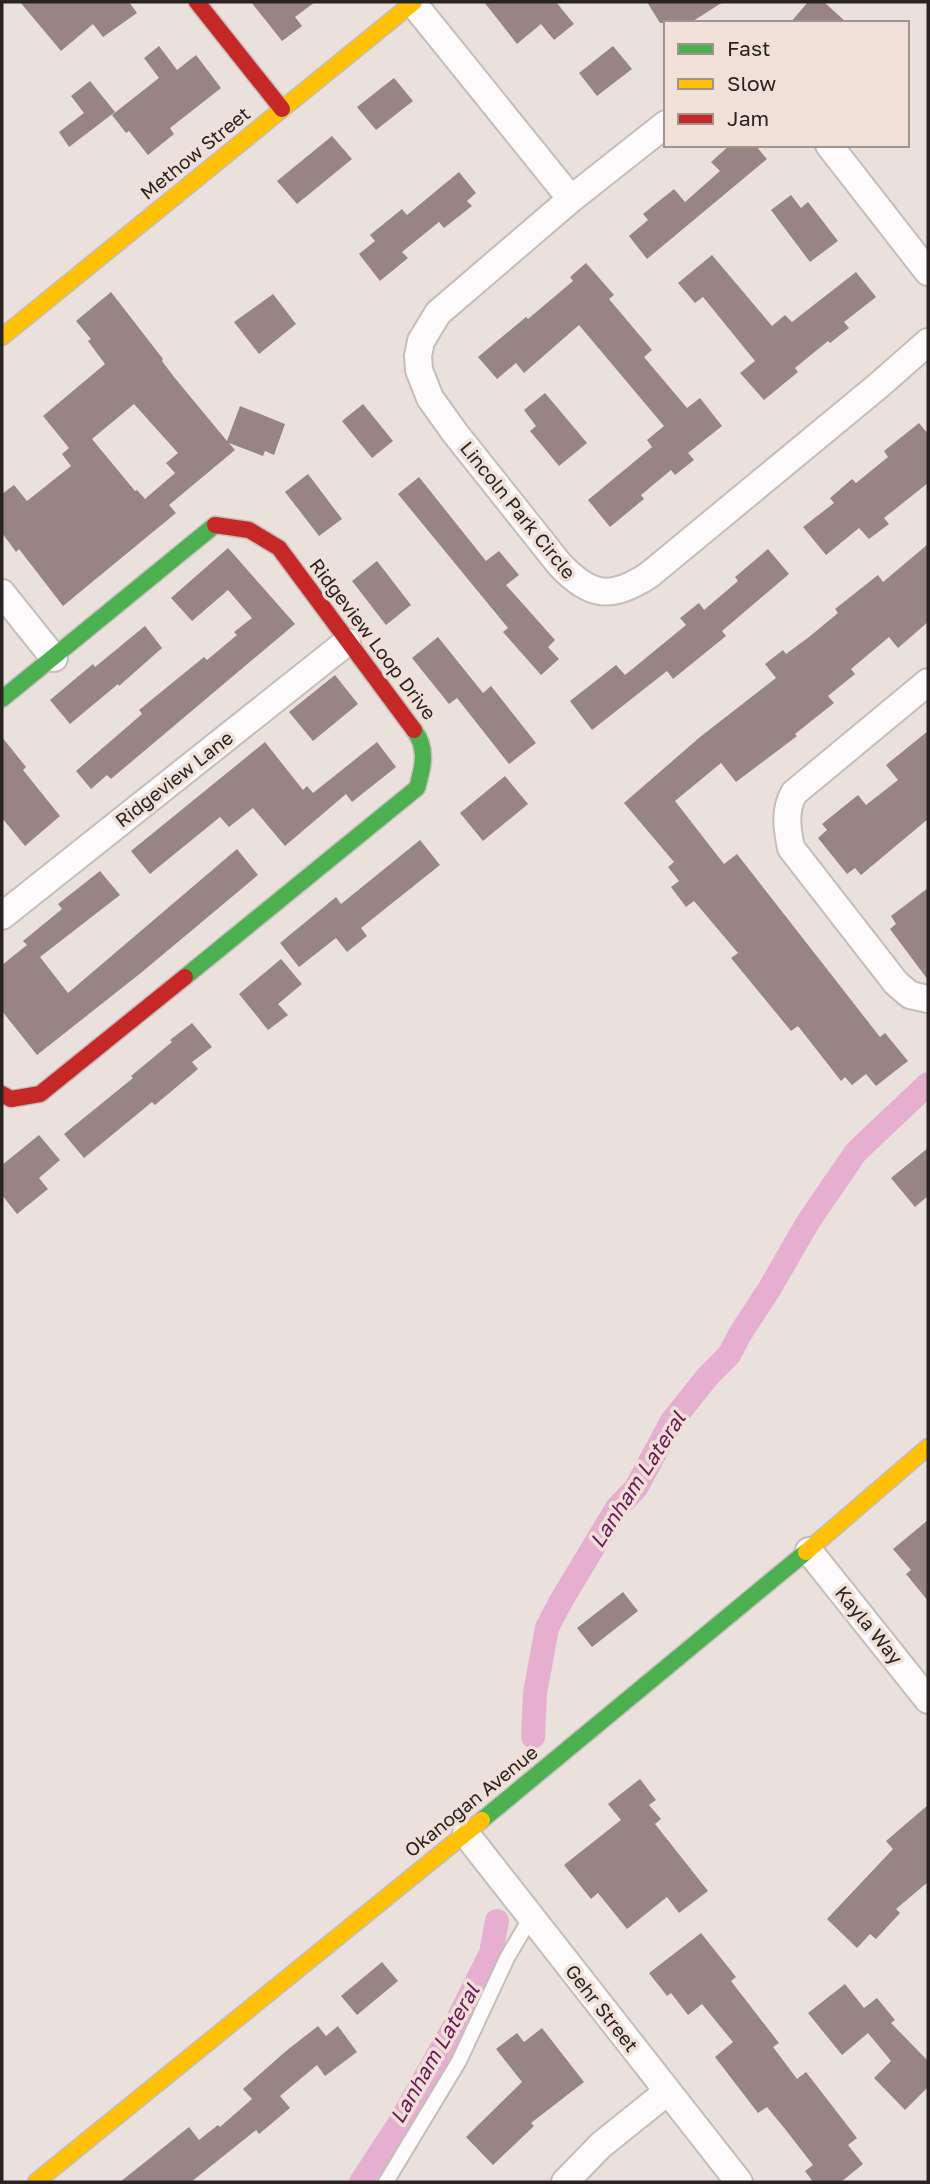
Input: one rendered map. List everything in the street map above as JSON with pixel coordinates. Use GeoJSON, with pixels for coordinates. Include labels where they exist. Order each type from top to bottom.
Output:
{"type":"FeatureCollection","features":[{"type":"Feature","properties":{"kind":"street"},"geometry":{"type":"LineString","coordinates":[[197,2],[282,109]]}},
{"type":"Feature","properties":{"kind":"street"},"geometry":{"type":"LineString","coordinates":[[413,2],[571,199]]}},
{"type":"Feature","properties":{"kind":"street","name":"Methow Street"},"geometry":{"type":"LineString","coordinates":[[2,337],[413,2]]}},
{"type":"Feature","properties":{"kind":"street","name":"Lincoln Park Circle"},"geometry":{"type":"LineString","coordinates":[[664,126],[571,199],[439,313],[421,341],[418,356],[423,383],[430,398],[560,565],[576,581],[592,590],[607,592],[635,584],[649,575],[887,379],[928,342]]}},
{"type":"Feature","properties":{"kind":"street"},"geometry":{"type":"LineString","coordinates":[[831,147],[928,272]]}},
{"type":"Feature","properties":{"kind":"street","name":"Ridgeview Loop Drive"},"geometry":{"type":"LineString","coordinates":[[2,699],[215,525],[241,527],[262,533],[279,548],[420,738],[425,762],[417,788],[40,1094],[11,1099],[2,1094]]}},
{"type":"Feature","properties":{"kind":"street"},"geometry":{"type":"LineString","coordinates":[[2,593],[54,658]]}},
{"type":"Feature","properties":{"kind":"street","name":"Ridgeview Lane"},"geometry":{"type":"LineString","coordinates":[[2,916],[347,642]]}},
{"type":"Feature","properties":{"kind":"street"},"geometry":{"type":"LineString","coordinates":[[928,682],[794,793],[788,805],[787,825],[790,848],[896,983],[910,995],[928,999]]}},
{"type":"Feature","properties":{"kind":"street","name":"Okanogan Avenue"},"geometry":{"type":"LineString","coordinates":[[46,2179],[809,1551],[928,1447]]}},
{"type":"Feature","properties":{"kind":"street","name":"Kayla Way"},"geometry":{"type":"LineString","coordinates":[[809,1551],[928,1700]]}},
{"type":"Feature","properties":{"kind":"street","name":"Gehr Street"},"geometry":{"type":"LineString","coordinates":[[466,1834],[739,2182]]}},
{"type":"Feature","properties":{"kind":"street"},"geometry":{"type":"LineString","coordinates":[[565,2182],[601,2145],[667,2092]]}},
{"type":"Feature","properties":{"kind":"lane"},"geometry":{"type":"LineString","coordinates":[[386,2182],[459,2061],[507,1958],[531,1917]]}},
{"type":"Feature","properties":{"kind":"building"},"geometry":{"type":"Polygon","coordinates":[[[20,2],[129,2],[137,13],[103,37],[93,24],[61,51],[20,2]]]}},
{"type":"Feature","properties":{"kind":"building"},"geometry":{"type":"Polygon","coordinates":[[[251,2],[315,2],[295,17],[302,26],[282,41],[251,2]]]}},
{"type":"Feature","properties":{"kind":"building"},"geometry":{"type":"Polygon","coordinates":[[[484,2],[556,2],[574,24],[554,40],[541,24],[517,44],[484,2]]]}},
{"type":"Feature","properties":{"kind":"building"},"geometry":{"type":"Polygon","coordinates":[[[647,2],[723,2],[693,21],[660,23],[647,2]]]}},
{"type":"Feature","properties":{"kind":"building"},"geometry":{"type":"Polygon","coordinates":[[[808,2],[824,2],[845,21],[792,21],[808,2]]]}},
{"type":"Feature","properties":{"kind":"building"},"geometry":{"type":"Polygon","coordinates":[[[159,46],[177,70],[196,55],[221,88],[170,128],[174,134],[148,155],[112,115],[159,78],[144,58],[159,46]]]}},
{"type":"Feature","properties":{"kind":"building"},"geometry":{"type":"Polygon","coordinates":[[[613,46],[632,69],[597,96],[579,73],[613,46]]]}},
{"type":"Feature","properties":{"kind":"building"},"geometry":{"type":"Polygon","coordinates":[[[394,78],[413,101],[376,130],[357,107],[394,78]]]}},
{"type":"Feature","properties":{"kind":"building"},"geometry":{"type":"Polygon","coordinates":[[[90,81],[115,112],[69,147],[59,132],[84,113],[71,96],[90,81]]]}},
{"type":"Feature","properties":{"kind":"building"},"geometry":{"type":"Polygon","coordinates":[[[332,136],[352,159],[297,204],[277,181],[332,136]]]}},
{"type":"Feature","properties":{"kind":"building"},"geometry":{"type":"Polygon","coordinates":[[[728,147],[757,147],[767,159],[647,259],[629,236],[648,220],[643,214],[674,189],[685,202],[720,171],[711,162],[728,147]]]}},
{"type":"Feature","properties":{"kind":"building"},"geometry":{"type":"Polygon","coordinates":[[[459,172],[476,193],[467,201],[472,206],[444,228],[439,222],[402,252],[408,258],[380,281],[359,254],[375,241],[370,235],[402,209],[407,215],[459,172]]]}},
{"type":"Feature","properties":{"kind":"building"},"geometry":{"type":"Polygon","coordinates":[[[791,195],[801,208],[808,202],[838,241],[810,262],[771,210],[791,195]]]}},
{"type":"Feature","properties":{"kind":"building"},"geometry":{"type":"Polygon","coordinates":[[[712,255],[772,326],[785,315],[792,322],[856,272],[876,297],[844,322],[849,328],[795,368],[798,372],[764,400],[740,373],[755,361],[703,297],[695,303],[678,283],[712,255]]]}},
{"type":"Feature","properties":{"kind":"building"},"geometry":{"type":"Polygon","coordinates":[[[586,263],[614,295],[609,299],[652,350],[644,357],[687,408],[700,398],[722,426],[688,453],[694,460],[675,475],[671,470],[641,495],[644,499],[610,527],[588,500],[652,447],[647,440],[664,426],[579,325],[524,373],[516,363],[497,379],[478,357],[573,281],[570,277],[586,263]]]}},
{"type":"Feature","properties":{"kind":"building"},"geometry":{"type":"Polygon","coordinates":[[[111,292],[174,377],[227,441],[240,406],[285,424],[274,455],[265,451],[263,456],[229,443],[235,450],[169,505],[176,513],[63,606],[19,549],[16,552],[2,533],[2,494],[14,485],[27,501],[71,466],[62,454],[69,448],[43,416],[105,364],[88,341],[91,339],[76,321],[111,292]],[[134,404],[92,439],[135,491],[145,499],[175,473],[166,463],[178,453],[134,404]]]}},
{"type":"Feature","properties":{"kind":"building"},"geometry":{"type":"Polygon","coordinates":[[[273,294],[296,324],[259,354],[234,322],[273,294]]]}},
{"type":"Feature","properties":{"kind":"building"},"geometry":{"type":"Polygon","coordinates":[[[545,393],[587,443],[559,466],[530,431],[536,426],[524,410],[545,393]]]}},
{"type":"Feature","properties":{"kind":"building"},"geometry":{"type":"Polygon","coordinates":[[[363,404],[393,441],[372,458],[342,421],[363,404]]]}},
{"type":"Feature","properties":{"kind":"building"},"geometry":{"type":"Polygon","coordinates":[[[919,423],[928,434],[928,483],[884,518],[889,524],[869,539],[859,528],[826,555],[803,527],[834,503],[830,498],[852,479],[856,483],[888,457],[884,451],[919,423]]]}},
{"type":"Feature","properties":{"kind":"building"},"geometry":{"type":"Polygon","coordinates":[[[308,474],[342,519],[319,536],[285,492],[308,474]]]}},
{"type":"Feature","properties":{"kind":"building"},"geometry":{"type":"Polygon","coordinates":[[[419,477],[486,561],[499,551],[519,575],[506,585],[555,640],[548,647],[559,659],[541,675],[503,632],[508,628],[398,494],[419,477]]]}},
{"type":"Feature","properties":{"kind":"building"},"geometry":{"type":"Polygon","coordinates":[[[928,544],[928,622],[898,648],[889,637],[851,669],[855,674],[828,696],[834,703],[795,734],[797,736],[736,782],[721,763],[675,801],[724,864],[737,854],[880,1037],[885,1033],[908,1061],[876,1086],[866,1074],[852,1085],[845,1077],[841,1081],[798,1026],[791,1031],[731,958],[738,953],[694,901],[686,907],[671,887],[679,881],[668,867],[674,862],[624,803],[700,737],[776,678],[765,664],[783,650],[786,654],[809,637],[838,613],[835,609],[878,575],[883,582],[928,544]]]}},
{"type":"Feature","properties":{"kind":"building"},"geometry":{"type":"Polygon","coordinates":[[[228,548],[295,624],[111,779],[107,775],[91,789],[76,771],[142,714],[139,710],[204,657],[207,660],[237,635],[234,632],[252,618],[228,590],[192,621],[171,598],[228,548]]]}},
{"type":"Feature","properties":{"kind":"building"},"geometry":{"type":"Polygon","coordinates":[[[768,549],[789,574],[722,631],[726,636],[673,679],[667,671],[592,730],[570,701],[616,665],[625,675],[686,625],[680,618],[699,603],[704,610],[738,581],[735,577],[768,549]]]}},
{"type":"Feature","properties":{"kind":"building"},"geometry":{"type":"Polygon","coordinates":[[[377,561],[411,605],[386,625],[352,581],[377,561]]]}},
{"type":"Feature","properties":{"kind":"building"},"geometry":{"type":"Polygon","coordinates":[[[145,626],[162,648],[70,724],[50,700],[145,626]]]}},
{"type":"Feature","properties":{"kind":"building"},"geometry":{"type":"Polygon","coordinates":[[[438,637],[483,693],[491,686],[536,743],[509,764],[457,698],[449,704],[412,658],[438,637]]]}},
{"type":"Feature","properties":{"kind":"building"},"geometry":{"type":"Polygon","coordinates":[[[335,675],[358,704],[313,741],[289,712],[335,675]]]}},
{"type":"Feature","properties":{"kind":"building"},"geometry":{"type":"Polygon","coordinates":[[[928,731],[928,819],[861,875],[855,868],[847,874],[818,838],[827,830],[822,824],[858,795],[866,805],[898,780],[886,765],[928,731]]]}},
{"type":"Feature","properties":{"kind":"building"},"geometry":{"type":"Polygon","coordinates":[[[2,737],[26,767],[23,770],[60,816],[25,846],[2,818],[2,737]]]}},
{"type":"Feature","properties":{"kind":"building"},"geometry":{"type":"Polygon","coordinates":[[[265,742],[303,790],[307,786],[313,793],[377,742],[396,767],[352,802],[346,794],[285,846],[253,808],[229,827],[220,817],[150,874],[131,851],[265,742]]]}},
{"type":"Feature","properties":{"kind":"building"},"geometry":{"type":"Polygon","coordinates":[[[505,776],[528,804],[483,841],[460,813],[505,776]]]}},
{"type":"Feature","properties":{"kind":"building"},"geometry":{"type":"Polygon","coordinates":[[[420,840],[440,865],[361,928],[367,936],[347,952],[336,938],[299,967],[280,943],[336,897],[341,904],[420,840]]]}},
{"type":"Feature","properties":{"kind":"building"},"geometry":{"type":"Polygon","coordinates":[[[237,849],[258,875],[37,1055],[2,1011],[2,965],[27,945],[23,941],[62,909],[58,904],[100,871],[120,895],[40,957],[68,993],[237,849]]]}},
{"type":"Feature","properties":{"kind":"building"},"geometry":{"type":"Polygon","coordinates":[[[928,888],[928,980],[890,929],[896,924],[891,916],[928,888]]]}},
{"type":"Feature","properties":{"kind":"building"},"geometry":{"type":"Polygon","coordinates":[[[281,959],[302,984],[278,1004],[288,1015],[268,1030],[239,994],[281,959]]]}},
{"type":"Feature","properties":{"kind":"building"},"geometry":{"type":"Polygon","coordinates":[[[192,1023],[212,1047],[192,1062],[198,1069],[155,1105],[152,1102],[84,1158],[64,1134],[133,1078],[131,1076],[192,1023]]]}},
{"type":"Feature","properties":{"kind":"building"},"geometry":{"type":"Polygon","coordinates":[[[39,1135],[60,1160],[39,1178],[48,1189],[17,1214],[2,1195],[2,1165],[39,1135]]]}},
{"type":"Feature","properties":{"kind":"building"},"geometry":{"type":"Polygon","coordinates":[[[928,1148],[928,1196],[915,1207],[891,1178],[928,1148]]]}},
{"type":"Feature","properties":{"kind":"building"},"geometry":{"type":"Polygon","coordinates":[[[928,1520],[928,1601],[906,1574],[911,1570],[893,1549],[928,1520]]]}},
{"type":"Feature","properties":{"kind":"building"},"geometry":{"type":"Polygon","coordinates":[[[623,1592],[638,1611],[592,1647],[577,1628],[623,1592]]]}},
{"type":"Feature","properties":{"kind":"building"},"geometry":{"type":"Polygon","coordinates":[[[640,1779],[656,1800],[649,1805],[661,1819],[655,1824],[708,1891],[679,1913],[667,1897],[627,1929],[598,1893],[591,1899],[564,1865],[621,1820],[608,1804],[640,1779]]]}},
{"type":"Feature","properties":{"kind":"building"},"geometry":{"type":"Polygon","coordinates":[[[928,1805],[928,1882],[896,1909],[900,1913],[876,1939],[870,1934],[857,1948],[827,1919],[893,1849],[886,1841],[928,1805]]]}},
{"type":"Feature","properties":{"kind":"building"},"geometry":{"type":"Polygon","coordinates":[[[701,1933],[736,1977],[731,1981],[779,2043],[773,2047],[797,2079],[806,2072],[857,2138],[848,2145],[863,2164],[841,2182],[813,2182],[805,2171],[813,2165],[785,2129],[767,2107],[758,2113],[715,2057],[733,2042],[702,2004],[688,2015],[671,1993],[667,1996],[649,1973],[701,1933]]]}},
{"type":"Feature","properties":{"kind":"building"},"geometry":{"type":"Polygon","coordinates":[[[382,1962],[398,1981],[357,2015],[341,1996],[382,1962]]]}},
{"type":"Feature","properties":{"kind":"building"},"geometry":{"type":"Polygon","coordinates":[[[845,1984],[864,2008],[877,1998],[895,2020],[891,2023],[928,2061],[928,2087],[905,2110],[874,2078],[891,2061],[868,2033],[842,2055],[808,2013],[845,1984]]]}},
{"type":"Feature","properties":{"kind":"building"},"geometry":{"type":"Polygon","coordinates":[[[318,2026],[326,2036],[338,2026],[357,2052],[325,2076],[317,2065],[280,2096],[290,2108],[259,2134],[256,2130],[191,2182],[120,2182],[189,2127],[199,2140],[218,2125],[220,2127],[252,2099],[243,2089],[318,2026]]]}},
{"type":"Feature","properties":{"kind":"building"},"geometry":{"type":"Polygon","coordinates":[[[542,2028],[584,2082],[531,2123],[534,2126],[493,2165],[466,2137],[522,2082],[496,2049],[517,2033],[524,2042],[542,2028]]]}},
{"type":"Feature","properties":{"kind":"waterway","name":"Lanham Lateral"},"geometry":{"type":"LineString","coordinates":[[533,1737],[535,1693],[547,1628],[617,1508],[636,1488],[672,1421],[708,1376],[729,1355],[808,1222],[856,1152],[928,1084]]}},
{"type":"Feature","properties":{"kind":"waterway","name":"Lanham Lateral"},"geometry":{"type":"LineString","coordinates":[[361,2182],[399,2124],[454,2027],[491,1953],[497,1921]]}},
{"type":"Feature","properties":{"kind":"traffic: fast"},"geometry":{"type":"LineString","coordinates":[[2,699],[215,525]]}},
{"type":"Feature","properties":{"kind":"traffic: fast"},"geometry":{"type":"LineString","coordinates":[[185,977],[417,788],[423,751],[414,730]]}},
{"type":"Feature","properties":{"kind":"traffic: fast"},"geometry":{"type":"LineString","coordinates":[[482,1820],[806,1552]]}},
{"type":"Feature","properties":{"kind":"traffic: slow"},"geometry":{"type":"LineString","coordinates":[[2,337],[414,2]]}},
{"type":"Feature","properties":{"kind":"traffic: slow"},"geometry":{"type":"LineString","coordinates":[[806,1552],[928,1447]]}},
{"type":"Feature","properties":{"kind":"traffic: slow"},"geometry":{"type":"LineString","coordinates":[[36,2182],[482,1820]]}},
{"type":"Feature","properties":{"kind":"traffic: jam"},"geometry":{"type":"LineString","coordinates":[[197,2],[282,109]]}},
{"type":"Feature","properties":{"kind":"traffic: jam"},"geometry":{"type":"LineString","coordinates":[[215,525],[249,530],[279,548],[414,730]]}},
{"type":"Feature","properties":{"kind":"traffic: jam"},"geometry":{"type":"LineString","coordinates":[[2,1094],[11,1099],[40,1094],[185,977]]}}]}
